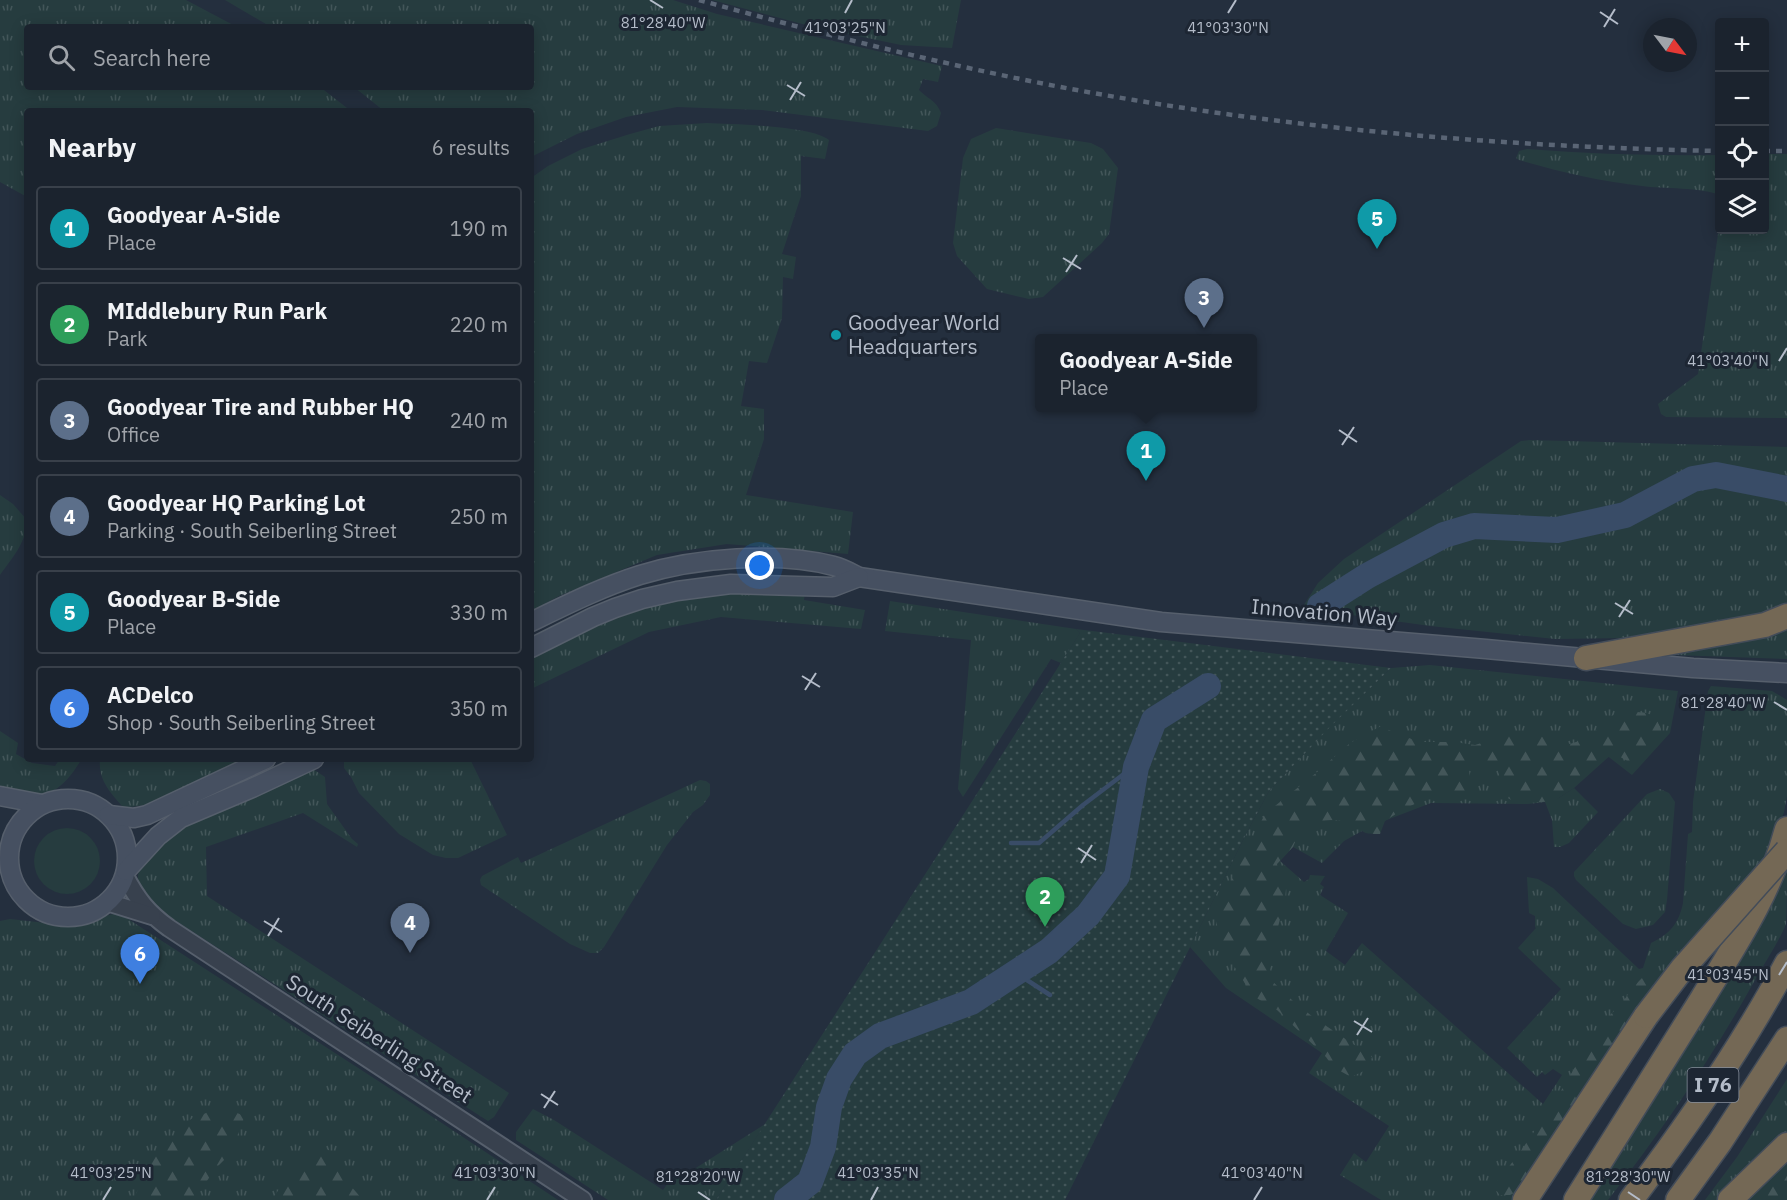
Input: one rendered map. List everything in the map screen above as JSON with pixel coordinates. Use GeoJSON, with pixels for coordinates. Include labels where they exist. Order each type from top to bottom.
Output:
{"type":"FeatureCollection","features":[{"type":"Feature","properties":{"kind":"highway"},"geometry":{"type":"LineString","coordinates":[[1586,658],[1765,625],[1787,616]]}},
{"type":"Feature","properties":{"kind":"highway"},"geometry":{"type":"LineString","coordinates":[[1576,1200],[1732,950],[1774,869],[1787,829]]}},
{"type":"Feature","properties":{"kind":"highway"},"geometry":{"type":"LineString","coordinates":[[1525,1200],[1646,1016],[1682,969],[1787,851]]}},
{"type":"Feature","properties":{"kind":"highway","name":"I 76"},"geometry":{"type":"LineString","coordinates":[[1631,1200],[1689,1122],[1726,1066],[1787,963]]}},
{"type":"Feature","properties":{"kind":"highway","name":"I 76"},"geometry":{"type":"LineString","coordinates":[[1678,1200],[1720,1142],[1787,1039]]}},
{"type":"Feature","properties":{"kind":"highway"},"geometry":{"type":"LineString","coordinates":[[1730,1200],[1787,1145]]}},
{"type":"Feature","properties":{"kind":"main road","name":"Innovation Way"},"geometry":{"type":"LineString","coordinates":[[534,621],[640,575],[697,563],[758,558],[793,559],[835,566],[859,577],[1161,622],[1693,668],[1787,673]]}},
{"type":"Feature","properties":{"kind":"main road","name":"Innovation Way"},"geometry":{"type":"LineString","coordinates":[[534,646],[593,616],[642,599],[677,591],[731,584],[833,587],[859,577]]}},
{"type":"Feature","properties":{"kind":"main road"},"geometry":{"type":"LineString","coordinates":[[109,815],[134,818],[147,815],[260,762]]}},
{"type":"Feature","properties":{"kind":"main road"},"geometry":{"type":"LineString","coordinates":[[0,839],[12,879],[20,894],[32,906],[48,914],[63,917],[79,916],[94,911],[108,902],[119,888],[125,874],[158,836],[181,818],[308,762]]}},
{"type":"Feature","properties":{"kind":"main road"},"geometry":{"type":"LineString","coordinates":[[0,796],[42,804]]}},
{"type":"Feature","properties":{"kind":"main road"},"geometry":{"type":"LineString","coordinates":[[8,862],[10,845],[16,828],[27,814],[42,804],[72,798],[92,803],[116,823],[127,851],[125,874]]}},
{"type":"Feature","properties":{"kind":"street","name":"South Seiberling Street"},"geometry":{"type":"LineString","coordinates":[[125,874],[136,898],[152,916],[583,1200]]}},
{"type":"Feature","properties":{"kind":"street","name":"South Seiberling Street"},"geometry":{"type":"LineString","coordinates":[[108,902],[152,916]]}},
{"type":"Feature","properties":{"kind":"green space"},"geometry":{"type":"Polygon","coordinates":[[[0,0],[186,0],[231,24],[24,24],[24,90],[324,90],[347,108],[24,108],[24,195],[0,182],[0,0]]]}},
{"type":"Feature","properties":{"kind":"green space"},"geometry":{"type":"Polygon","coordinates":[[[225,0],[673,0],[717,14],[942,66],[938,82],[923,79],[919,90],[934,103],[941,113],[937,126],[928,131],[762,110],[677,107],[626,117],[577,134],[534,156],[534,108],[380,108],[358,90],[534,90],[534,24],[266,24],[225,0]]]}},
{"type":"Feature","properties":{"kind":"green space"},"geometry":{"type":"Polygon","coordinates":[[[712,0],[961,0],[952,48],[901,45],[810,26],[712,0]]]}},
{"type":"Feature","properties":{"kind":"green space"},"geometry":{"type":"Polygon","coordinates":[[[707,123],[752,125],[806,132],[829,140],[825,159],[801,156],[801,196],[782,254],[796,257],[793,279],[783,277],[782,318],[767,363],[749,361],[741,406],[764,409],[764,439],[746,495],[853,512],[848,554],[727,544],[657,555],[559,596],[534,609],[534,176],[582,149],[659,126],[707,123]]]}},
{"type":"Feature","properties":{"kind":"green space"},"geometry":{"type":"Polygon","coordinates":[[[996,128],[1091,143],[1103,149],[1118,168],[1109,234],[1043,297],[1029,299],[987,289],[957,256],[953,243],[963,158],[971,139],[996,128]]]}},
{"type":"Feature","properties":{"kind":"green space"},"geometry":{"type":"Polygon","coordinates":[[[1527,149],[1623,154],[1715,155],[1715,193],[1595,179],[1519,160],[1516,158],[1519,151],[1527,149]]]}},
{"type":"Feature","properties":{"kind":"green space"},"geometry":{"type":"Polygon","coordinates":[[[1769,154],[1787,154],[1787,418],[1666,417],[1661,414],[1658,404],[1698,374],[1718,234],[1769,234],[1769,154]]]}},
{"type":"Feature","properties":{"kind":"green space"},"geometry":{"type":"Polygon","coordinates":[[[1521,441],[1787,447],[1787,606],[1759,616],[1627,638],[1555,639],[1430,626],[1302,608],[1318,583],[1344,559],[1521,441]]]}},
{"type":"Feature","properties":{"kind":"green space"},"geometry":{"type":"Polygon","coordinates":[[[0,495],[13,504],[24,517],[24,535],[22,543],[0,575],[0,495]]]}},
{"type":"Feature","properties":{"kind":"green space"},"geometry":{"type":"Polygon","coordinates":[[[724,592],[805,592],[804,600],[865,610],[861,629],[721,617],[649,632],[534,688],[534,656],[613,620],[672,601],[724,592]]]}},
{"type":"Feature","properties":{"kind":"green space"},"geometry":{"type":"Polygon","coordinates":[[[890,601],[1076,629],[1080,633],[1061,663],[1051,659],[963,797],[958,789],[971,640],[885,631],[890,601]]]}},
{"type":"Feature","properties":{"kind":"green space"},"geometry":{"type":"Polygon","coordinates":[[[1787,626],[1787,659],[1674,655],[1648,651],[1787,626]]]}},
{"type":"Feature","properties":{"kind":"green space"},"geometry":{"type":"Polygon","coordinates":[[[1076,629],[1391,668],[1269,791],[1065,1200],[716,1200],[1080,633],[1076,629]]]}},
{"type":"Feature","properties":{"kind":"green space"},"geometry":{"type":"Polygon","coordinates":[[[1430,665],[1678,691],[1670,733],[1632,775],[1601,751],[1557,799],[1574,788],[1598,812],[1569,843],[1560,847],[1554,847],[1552,820],[1545,802],[1528,804],[1431,803],[1371,826],[1344,841],[1322,863],[1293,847],[1280,861],[1304,882],[1309,879],[1310,875],[1325,876],[1320,884],[1324,887],[1320,895],[1348,913],[1326,951],[1345,965],[1362,943],[1543,1104],[1562,1075],[1553,1069],[1545,1075],[1542,1072],[1537,1077],[1507,1048],[1561,989],[1518,948],[1536,928],[1535,916],[1529,913],[1527,877],[1538,879],[1553,888],[1639,969],[1643,968],[1651,943],[1673,927],[1683,903],[1688,834],[1692,832],[1693,802],[1708,691],[1711,686],[1772,691],[1787,700],[1787,796],[1784,812],[1769,854],[1517,1200],[1381,1200],[1340,1175],[1354,1153],[1366,1162],[1389,1126],[1309,1073],[1322,1053],[1226,988],[1190,947],[1269,791],[1330,726],[1391,668],[1430,665]]]}},
{"type":"Feature","properties":{"kind":"green space"},"geometry":{"type":"Polygon","coordinates":[[[1630,712],[1652,715],[1658,722],[1662,734],[1633,764],[1613,753],[1574,788],[1554,801],[1519,804],[1506,797],[1498,770],[1482,762],[1469,769],[1470,781],[1464,797],[1442,791],[1402,810],[1385,821],[1380,834],[1367,833],[1339,820],[1320,822],[1300,830],[1293,847],[1277,864],[1279,876],[1286,889],[1273,947],[1271,980],[1313,1017],[1372,1057],[1368,1069],[1351,1077],[1333,1067],[1326,1057],[1277,1010],[1253,996],[1215,936],[1226,891],[1265,814],[1350,743],[1381,726],[1420,742],[1454,742],[1475,745],[1514,733],[1532,734],[1570,744],[1594,736],[1600,725],[1608,718],[1630,712]]]}},
{"type":"Feature","properties":{"kind":"green space"},"geometry":{"type":"Polygon","coordinates":[[[0,731],[18,743],[16,754],[24,758],[24,762],[55,766],[58,762],[80,762],[64,783],[52,792],[29,796],[0,792],[0,731]]]}},
{"type":"Feature","properties":{"kind":"green space"},"geometry":{"type":"Polygon","coordinates":[[[100,762],[243,762],[154,805],[127,807],[123,807],[106,785],[100,762]]]}},
{"type":"Feature","properties":{"kind":"green space"},"geometry":{"type":"Polygon","coordinates":[[[344,762],[471,762],[507,835],[458,858],[433,855],[399,834],[359,793],[344,768],[344,762]]]}},
{"type":"Feature","properties":{"kind":"green space"},"geometry":{"type":"Polygon","coordinates":[[[313,769],[325,777],[327,804],[358,844],[357,847],[303,813],[206,847],[207,896],[509,1093],[494,1117],[488,1121],[154,907],[138,886],[138,875],[142,862],[177,825],[313,769]]]}},
{"type":"Feature","properties":{"kind":"green space"},"geometry":{"type":"Polygon","coordinates":[[[700,780],[710,784],[710,795],[703,805],[693,812],[667,845],[604,947],[598,953],[590,953],[570,944],[481,885],[482,876],[518,857],[521,863],[700,780]]]}},
{"type":"Feature","properties":{"kind":"green space"},"geometry":{"type":"Polygon","coordinates":[[[1660,789],[1669,793],[1675,802],[1665,912],[1653,925],[1636,929],[1623,924],[1576,880],[1574,872],[1647,794],[1660,789]]]}},
{"type":"Feature","properties":{"kind":"green space"},"geometry":{"type":"Polygon","coordinates":[[[67,828],[79,831],[90,838],[97,849],[100,861],[97,873],[90,884],[79,891],[67,894],[55,891],[44,884],[37,873],[34,861],[37,849],[44,838],[55,831],[67,828]]]}},
{"type":"Feature","properties":{"kind":"green space"},"geometry":{"type":"Polygon","coordinates":[[[1787,864],[1786,924],[1722,1037],[1686,1093],[1608,1200],[1588,1200],[1787,864]]]}},
{"type":"Feature","properties":{"kind":"green space"},"geometry":{"type":"Polygon","coordinates":[[[113,914],[125,917],[558,1200],[0,1200],[0,921],[10,919],[64,927],[113,914]]]}},
{"type":"Feature","properties":{"kind":"green space"},"geometry":{"type":"Polygon","coordinates":[[[1646,974],[1655,978],[1656,985],[1526,1187],[1510,1195],[1500,1195],[1496,1190],[1496,1183],[1552,1106],[1606,1019],[1646,974]]]}},
{"type":"Feature","properties":{"kind":"green space"},"geometry":{"type":"Polygon","coordinates":[[[1787,1079],[1787,1136],[1718,1200],[1705,1200],[1737,1157],[1787,1079]]]}},
{"type":"Feature","properties":{"kind":"green space"},"geometry":{"type":"Polygon","coordinates":[[[221,1107],[245,1116],[230,1154],[215,1169],[194,1200],[133,1200],[155,1154],[191,1119],[221,1107]]]}},
{"type":"Feature","properties":{"kind":"green space"},"geometry":{"type":"Polygon","coordinates":[[[533,1109],[663,1190],[676,1172],[680,1178],[765,1124],[716,1200],[608,1200],[516,1140],[516,1132],[533,1109]]]}},
{"type":"Feature","properties":{"kind":"green space"},"geometry":{"type":"Polygon","coordinates":[[[319,1145],[341,1157],[349,1184],[363,1200],[272,1200],[297,1161],[319,1145]]]}},
{"type":"Feature","properties":{"kind":"green space"},"geometry":{"type":"Polygon","coordinates":[[[1787,1160],[1787,1200],[1744,1200],[1787,1160]]]}},
{"type":"Feature","properties":{"kind":"waterway"},"geometry":{"type":"LineString","coordinates":[[1320,606],[1367,576],[1444,535],[1474,526],[1557,530],[1625,515],[1693,479],[1716,475],[1787,489]]}},
{"type":"Feature","properties":{"kind":"waterway"},"geometry":{"type":"LineString","coordinates":[[787,1200],[810,1182],[823,1147],[829,1107],[839,1079],[855,1054],[880,1036],[971,1002],[1049,951],[1088,915],[1117,876],[1136,767],[1154,720],[1208,686]]}},
{"type":"Feature","properties":{"kind":"waterway"},"geometry":{"type":"LineString","coordinates":[[1011,843],[1039,843],[1083,805],[1137,764]]}},
{"type":"Feature","properties":{"kind":"waterway"},"geometry":{"type":"LineString","coordinates":[[1016,973],[1050,995]]}},
{"type":"Feature","properties":{"kind":"railway"},"geometry":{"type":"LineString","coordinates":[[699,0],[944,63],[1043,84],[1171,106],[1327,127],[1484,141],[1715,151]]}},
{"type":"Feature","properties":{"kind":"railway"},"geometry":{"type":"LineString","coordinates":[[1769,151],[1787,151]]}},
{"type":"Feature","properties":{"kind":"place","name":"Goodyear B-Side"},"geometry":{"type":"Point","coordinates":[1377,249]}},
{"type":"Feature","properties":{"kind":"place","name":"Goodyear Tire and Rubber HQ"},"geometry":{"type":"Point","coordinates":[1204,328]}},
{"type":"Feature","properties":{"kind":"place","name":"Goodyear World Headquarters"},"geometry":{"type":"Point","coordinates":[836,335]}},
{"type":"Feature","properties":{"kind":"place","name":"Goodyear A-Side"},"geometry":{"type":"Point","coordinates":[1146,481]}},
{"type":"Feature","properties":{"kind":"place","name":"MIddlebury Run Park"},"geometry":{"type":"Point","coordinates":[1045,927]}},
{"type":"Feature","properties":{"kind":"place","name":"Goodyear HQ Parking Lot"},"geometry":{"type":"Point","coordinates":[410,953]}},
{"type":"Feature","properties":{"kind":"place","name":"ACDelco"},"geometry":{"type":"Point","coordinates":[140,984]}}]}
